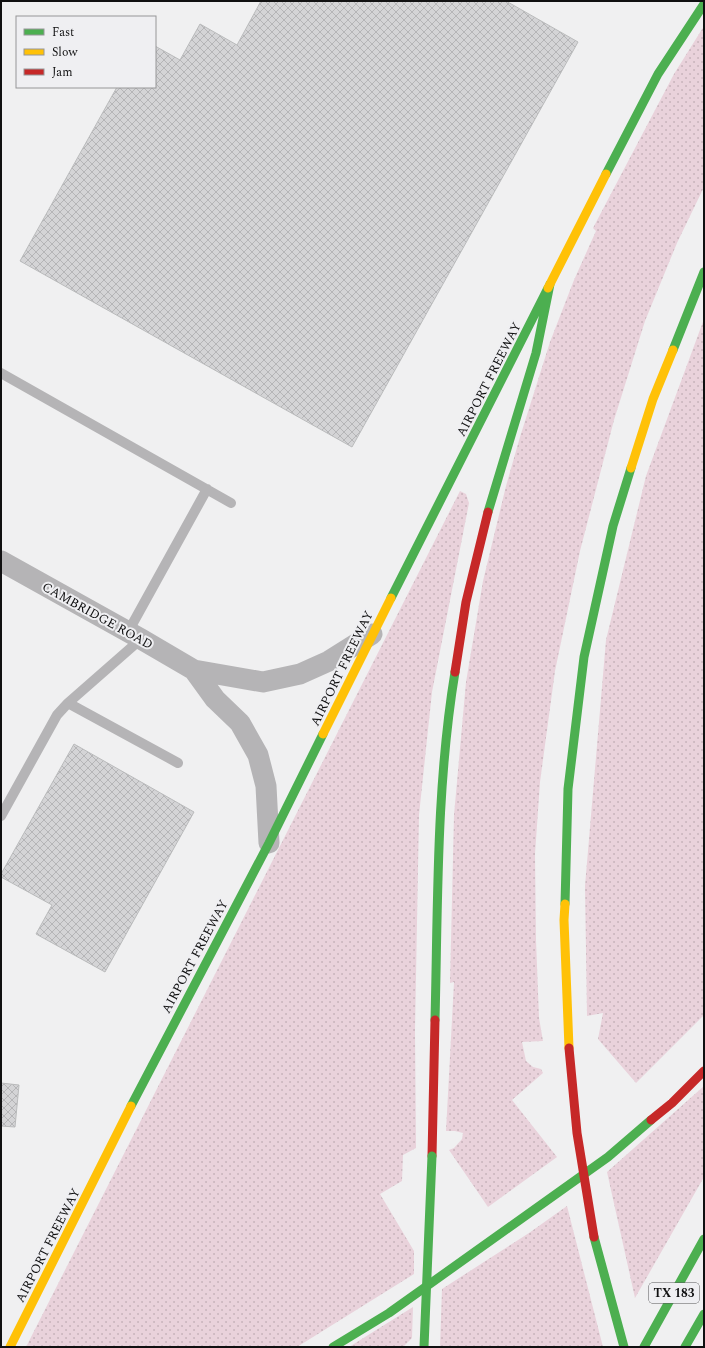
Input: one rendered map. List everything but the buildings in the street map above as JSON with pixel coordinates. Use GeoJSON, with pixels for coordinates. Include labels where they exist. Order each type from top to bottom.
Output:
{"type":"FeatureCollection","features":[{"type":"Feature","properties":{"kind":"main road","name":"AIRPORT FREEWAY"},"geometry":{"type":"LineString","coordinates":[[10,1347],[134,1100],[269,843],[372,634],[600,186],[658,74],[704,4]]}},
{"type":"Feature","properties":{"kind":"main road"},"geometry":{"type":"LineString","coordinates":[[624,1347],[593,1232],[577,1133],[569,1048],[564,920],[568,789],[584,657],[615,519],[653,399],[704,272]]}},
{"type":"Feature","properties":{"kind":"main road"},"geometry":{"type":"LineString","coordinates":[[424,1347],[432,1156],[440,812],[449,708],[466,602],[489,508],[536,353],[550,284]]}},
{"type":"Feature","properties":{"kind":"main road"},"geometry":{"type":"LineString","coordinates":[[333,1347],[389,1313],[608,1157],[672,1103],[704,1071]]}},
{"type":"Feature","properties":{"kind":"main road","name":"TX 183"},"geometry":{"type":"LineString","coordinates":[[644,1347],[704,1239]]}},
{"type":"Feature","properties":{"kind":"main road"},"geometry":{"type":"LineString","coordinates":[[685,1347],[704,1314]]}},
{"type":"Feature","properties":{"kind":"street","name":"CAMBRIDGE ROAD"},"geometry":{"type":"LineString","coordinates":[[1,562],[134,635],[194,670],[263,682],[300,674],[329,661],[372,634]]}},
{"type":"Feature","properties":{"kind":"street","name":"CAMBRIDGE ROAD"},"geometry":{"type":"LineString","coordinates":[[194,670],[215,699],[240,723],[258,755],[266,786],[269,843]]}},
{"type":"Feature","properties":{"kind":"lane"},"geometry":{"type":"LineString","coordinates":[[1,374],[231,503]]}},
{"type":"Feature","properties":{"kind":"lane"},"geometry":{"type":"LineString","coordinates":[[1,816],[57,714],[134,635],[207,489]]}},
{"type":"Feature","properties":{"kind":"lane"},"geometry":{"type":"LineString","coordinates":[[68,703],[178,763]]}},
{"type":"Feature","properties":{"kind":"shaded area"},"geometry":{"type":"Polygon","coordinates":[[[704,26],[704,187],[677,243],[645,321],[614,420],[580,551],[555,671],[540,782],[535,854],[539,1018],[543,1041],[522,1042],[526,1061],[533,1067],[541,1069],[543,1073],[512,1100],[557,1157],[488,1207],[449,1150],[454,1148],[462,1139],[463,1133],[446,1131],[454,982],[450,983],[454,815],[466,682],[483,581],[506,486],[520,437],[550,342],[574,280],[596,231],[593,228],[674,74],[704,26]]]}},
{"type":"Feature","properties":{"kind":"shaded area"},"geometry":{"type":"Polygon","coordinates":[[[704,319],[704,1015],[636,1083],[598,1039],[603,1013],[587,1016],[585,886],[606,640],[646,476],[704,319]]]}},
{"type":"Feature","properties":{"kind":"shaded area"},"geometry":{"type":"Polygon","coordinates":[[[460,491],[466,494],[469,503],[432,692],[419,815],[415,1030],[416,1148],[403,1155],[402,1181],[380,1194],[414,1251],[414,1274],[297,1347],[26,1347],[460,491]]]}},
{"type":"Feature","properties":{"kind":"shaded area"},"geometry":{"type":"Polygon","coordinates":[[[704,1086],[704,1177],[635,1298],[607,1172],[704,1086]]]}},
{"type":"Feature","properties":{"kind":"shaded area"},"geometry":{"type":"Polygon","coordinates":[[[567,1206],[603,1347],[440,1347],[442,1289],[529,1233],[567,1206]]]}},
{"type":"Feature","properties":{"kind":"shaded area"},"geometry":{"type":"Polygon","coordinates":[[[413,1307],[412,1338],[403,1347],[349,1347],[413,1307]]]}},
{"type":"Feature","properties":{"kind":"traffic: fast"},"geometry":{"type":"LineString","coordinates":[[606,174],[658,74],[704,4]]}},
{"type":"Feature","properties":{"kind":"traffic: fast"},"geometry":{"type":"LineString","coordinates":[[673,350],[704,272]]}},
{"type":"Feature","properties":{"kind":"traffic: fast"},"geometry":{"type":"LineString","coordinates":[[488,512],[536,353],[550,284]]}},
{"type":"Feature","properties":{"kind":"traffic: fast"},"geometry":{"type":"LineString","coordinates":[[391,598],[548,288]]}},
{"type":"Feature","properties":{"kind":"traffic: fast"},"geometry":{"type":"LineString","coordinates":[[565,904],[568,789],[584,657],[613,526],[631,468]]}},
{"type":"Feature","properties":{"kind":"traffic: fast"},"geometry":{"type":"LineString","coordinates":[[435,1020],[441,802],[444,759],[455,672]]}},
{"type":"Feature","properties":{"kind":"traffic: fast"},"geometry":{"type":"LineString","coordinates":[[131,1106],[269,843],[323,734]]}},
{"type":"Feature","properties":{"kind":"traffic: fast"},"geometry":{"type":"LineString","coordinates":[[333,1347],[389,1313],[608,1157],[651,1120]]}},
{"type":"Feature","properties":{"kind":"traffic: fast"},"geometry":{"type":"LineString","coordinates":[[424,1347],[432,1156]]}},
{"type":"Feature","properties":{"kind":"traffic: fast"},"geometry":{"type":"LineString","coordinates":[[594,1237],[624,1347]]}},
{"type":"Feature","properties":{"kind":"traffic: fast"},"geometry":{"type":"LineString","coordinates":[[644,1347],[704,1239]]}},
{"type":"Feature","properties":{"kind":"traffic: fast"},"geometry":{"type":"LineString","coordinates":[[685,1347],[704,1314]]}},
{"type":"Feature","properties":{"kind":"traffic: slow"},"geometry":{"type":"LineString","coordinates":[[548,288],[606,174]]}},
{"type":"Feature","properties":{"kind":"traffic: slow"},"geometry":{"type":"LineString","coordinates":[[631,468],[653,399],[673,350]]}},
{"type":"Feature","properties":{"kind":"traffic: slow"},"geometry":{"type":"LineString","coordinates":[[323,734],[391,598]]}},
{"type":"Feature","properties":{"kind":"traffic: slow"},"geometry":{"type":"LineString","coordinates":[[565,904],[564,920],[569,1048]]}},
{"type":"Feature","properties":{"kind":"traffic: slow"},"geometry":{"type":"LineString","coordinates":[[10,1347],[131,1106]]}},
{"type":"Feature","properties":{"kind":"traffic: jam"},"geometry":{"type":"LineString","coordinates":[[455,672],[466,602],[488,512]]}},
{"type":"Feature","properties":{"kind":"traffic: jam"},"geometry":{"type":"LineString","coordinates":[[432,1156],[435,1020]]}},
{"type":"Feature","properties":{"kind":"traffic: jam"},"geometry":{"type":"LineString","coordinates":[[569,1048],[577,1133],[594,1237]]}},
{"type":"Feature","properties":{"kind":"traffic: jam"},"geometry":{"type":"LineString","coordinates":[[651,1120],[672,1103],[704,1071]]}}]}
